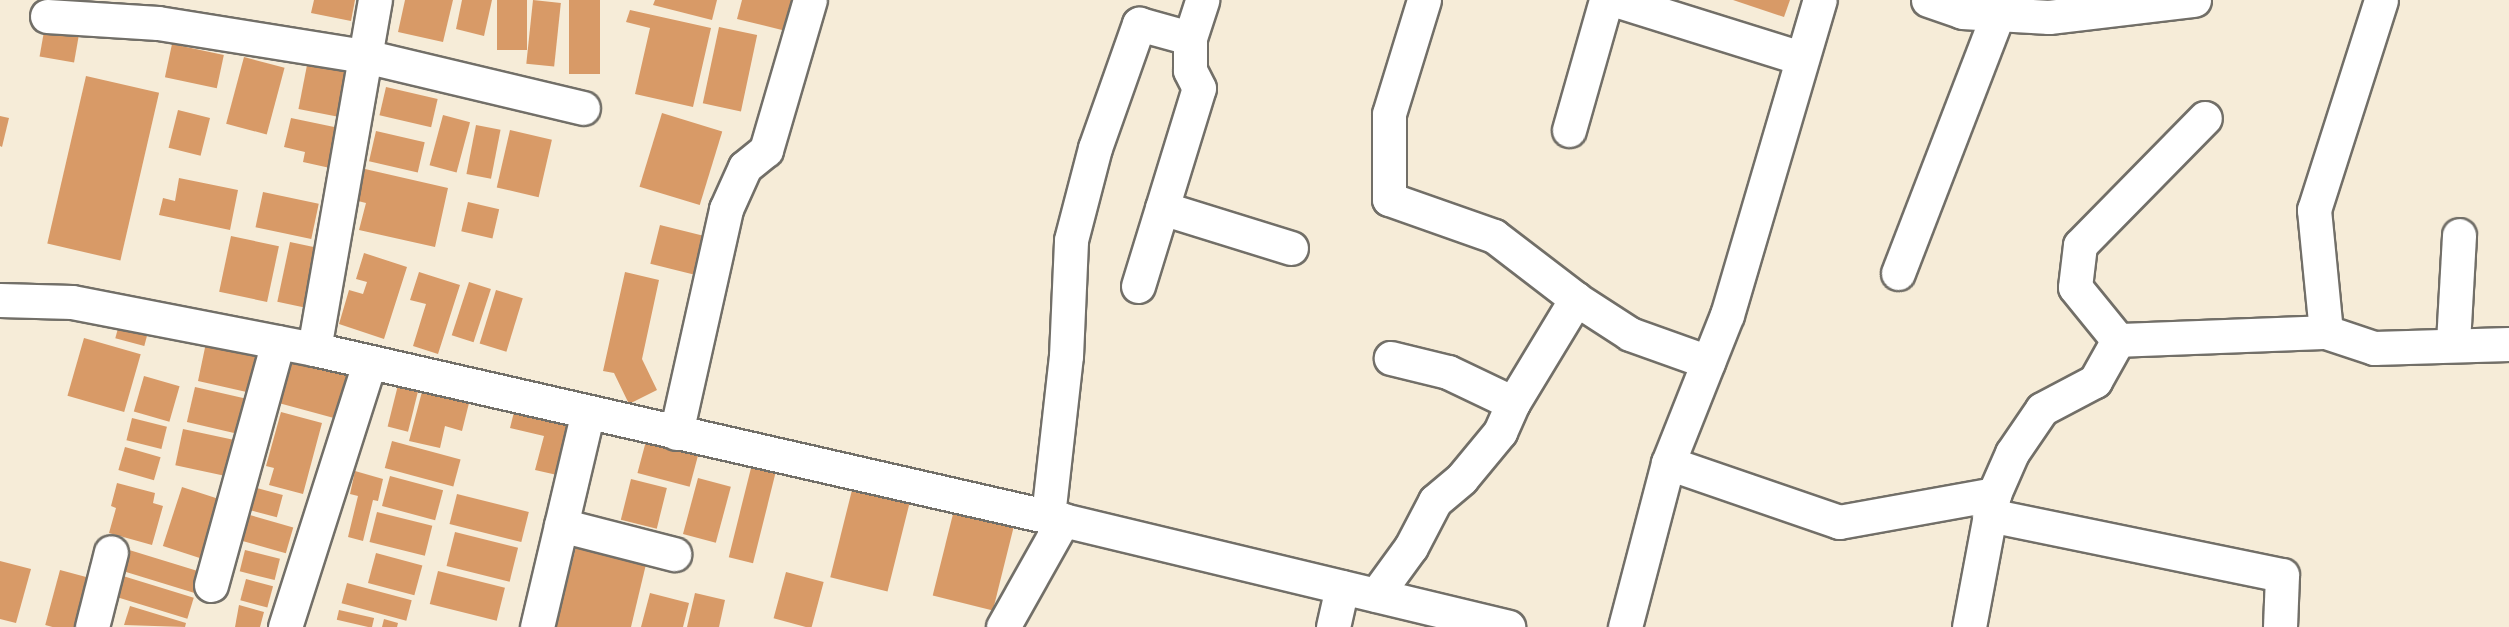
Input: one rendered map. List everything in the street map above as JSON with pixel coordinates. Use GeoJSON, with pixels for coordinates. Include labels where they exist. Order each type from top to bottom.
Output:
{"type":"FeatureCollection","features":[{"type":"Feature","properties":{"kind":"street"},"geometry":{"type":"LineString","coordinates":[[314,350],[375,0]]}},
{"type":"Feature","properties":{"kind":"street"},"geometry":{"type":"LineString","coordinates":[[676,433],[726,209],[745,167],[766,150],[810,0]]}},
{"type":"Feature","properties":{"kind":"street"},"geometry":{"type":"LineString","coordinates":[[1138,286],[1200,88],[1190,70],[1190,38],[1202,0]]}},
{"type":"Feature","properties":{"kind":"street"},"geometry":{"type":"LineString","coordinates":[[1424,0],[1389,114],[1389,199],[1494,236],[1576,299],[1630,334],[1708,362]]}},
{"type":"Feature","properties":{"kind":"street"},"geometry":{"type":"LineString","coordinates":[[1569,130],[1606,0]]}},
{"type":"Feature","properties":{"kind":"street"},"geometry":{"type":"LineString","coordinates":[[1615,0],[1801,58]]}},
{"type":"Feature","properties":{"kind":"street"},"geometry":{"type":"LineString","coordinates":[[1625,627],[1668,463],[1727,315],[1820,0]]}},
{"type":"Feature","properties":{"kind":"street"},"geometry":{"type":"LineString","coordinates":[[1928,0],[1962,12],[2049,17],[2194,0]]}},
{"type":"Feature","properties":{"kind":"street"},"geometry":{"type":"LineString","coordinates":[[2326,332],[2314,210],[2381,0]]}},
{"type":"Feature","properties":{"kind":"street"},"geometry":{"type":"LineString","coordinates":[[1898,273],[1998,14]]}},
{"type":"Feature","properties":{"kind":"street"},"geometry":{"type":"LineString","coordinates":[[47,16],[158,23],[365,56],[583,108]]}},
{"type":"Feature","properties":{"kind":"street"},"geometry":{"type":"LineString","coordinates":[[1003,627],[1055,518],[1071,240],[1095,148],[1139,24],[1190,38]]}},
{"type":"Feature","properties":{"kind":"street"},"geometry":{"type":"LineString","coordinates":[[2118,340],[2075,287],[2080,245],[2205,118]]}},
{"type":"Feature","properties":{"kind":"street"},"geometry":{"type":"LineString","coordinates":[[1162,208],[1291,248]]}},
{"type":"Feature","properties":{"kind":"street"},"geometry":{"type":"LineString","coordinates":[[2453,343],[2459,236]]}},
{"type":"Feature","properties":{"kind":"street"},"geometry":{"type":"LineString","coordinates":[[1376,596],[1411,548],[1435,501],[1462,478],[1500,432],[1513,403],[1576,299]]}},
{"type":"Feature","properties":{"kind":"street"},"geometry":{"type":"LineString","coordinates":[[0,300],[72,302],[278,342],[1055,518],[1508,627]]}},
{"type":"Feature","properties":{"kind":"street"},"geometry":{"type":"LineString","coordinates":[[2118,340],[2326,332],[2374,348],[2453,343],[2509,344]]}},
{"type":"Feature","properties":{"kind":"street"},"geometry":{"type":"LineString","coordinates":[[1969,627],[1991,504],[2012,453],[2042,409],[2096,381],[2118,340]]}},
{"type":"Feature","properties":{"kind":"street"},"geometry":{"type":"LineString","coordinates":[[211,585],[278,342]]}},
{"type":"Feature","properties":{"kind":"street"},"geometry":{"type":"LineString","coordinates":[[1391,358],[1448,372],[1513,403]]}},
{"type":"Feature","properties":{"kind":"street"},"geometry":{"type":"LineString","coordinates":[[285,627],[369,363]]}},
{"type":"Feature","properties":{"kind":"street"},"geometry":{"type":"LineString","coordinates":[[537,627],[588,412]]}},
{"type":"Feature","properties":{"kind":"street"},"geometry":{"type":"LineString","coordinates":[[1668,463],[1839,522],[1991,504],[2283,575],[2280,627]]}},
{"type":"Feature","properties":{"kind":"street"},"geometry":{"type":"LineString","coordinates":[[561,525],[674,554]]}},
{"type":"Feature","properties":{"kind":"street"},"geometry":{"type":"LineString","coordinates":[[92,627],[111,552]]}},
{"type":"Feature","properties":{"kind":"street"},"geometry":{"type":"LineString","coordinates":[[1333,627],[1342,587]]}},
{"type":"Feature","properties":{"kind":"building"},"geometry":{"type":"Polygon","coordinates":[[[314,0],[355,0],[351,21],[311,13],[314,0]]]}},
{"type":"Feature","properties":{"kind":"building"},"geometry":{"type":"Polygon","coordinates":[[[405,0],[453,0],[443,42],[398,32],[405,0]]]}},
{"type":"Feature","properties":{"kind":"building"},"geometry":{"type":"Polygon","coordinates":[[[462,0],[492,0],[484,36],[456,29],[462,0]]]}},
{"type":"Feature","properties":{"kind":"building"},"geometry":{"type":"Polygon","coordinates":[[[497,0],[527,0],[527,50],[497,50],[497,0]]]}},
{"type":"Feature","properties":{"kind":"building"},"geometry":{"type":"Polygon","coordinates":[[[533,0],[561,3],[554,67],[526,64],[533,0]]]}},
{"type":"Feature","properties":{"kind":"building"},"geometry":{"type":"Polygon","coordinates":[[[569,0],[600,0],[600,74],[569,74],[569,0]]]}},
{"type":"Feature","properties":{"kind":"building"},"geometry":{"type":"Polygon","coordinates":[[[655,0],[717,0],[712,20],[653,5],[655,0]]]}},
{"type":"Feature","properties":{"kind":"building"},"geometry":{"type":"Polygon","coordinates":[[[742,0],[793,0],[786,31],[737,19],[742,0]]]}},
{"type":"Feature","properties":{"kind":"building"},"geometry":{"type":"Polygon","coordinates":[[[1733,0],[1790,0],[1784,17],[1733,0]]]}},
{"type":"Feature","properties":{"kind":"building"},"geometry":{"type":"Polygon","coordinates":[[[630,10],[711,28],[693,107],[635,94],[650,28],[626,22],[630,10]]]}},
{"type":"Feature","properties":{"kind":"building"},"geometry":{"type":"Polygon","coordinates":[[[46,20],[80,26],[74,63],[40,56],[46,20]]]}},
{"type":"Feature","properties":{"kind":"building"},"geometry":{"type":"Polygon","coordinates":[[[719,27],[757,35],[741,111],[703,103],[719,27]]]}},
{"type":"Feature","properties":{"kind":"building"},"geometry":{"type":"Polygon","coordinates":[[[172,44],[224,55],[217,88],[165,77],[172,44]]]}},
{"type":"Feature","properties":{"kind":"building"},"geometry":{"type":"Polygon","coordinates":[[[244,57],[285,68],[267,135],[226,124],[244,57]]]}},
{"type":"Feature","properties":{"kind":"building"},"geometry":{"type":"Polygon","coordinates":[[[308,60],[350,68],[341,117],[298,109],[308,60]]]}},
{"type":"Feature","properties":{"kind":"building"},"geometry":{"type":"Polygon","coordinates":[[[86,76],[159,93],[120,260],[47,244],[86,76]]]}},
{"type":"Feature","properties":{"kind":"building"},"geometry":{"type":"Polygon","coordinates":[[[386,87],[438,99],[431,127],[379,115],[386,87]]]}},
{"type":"Feature","properties":{"kind":"building"},"geometry":{"type":"Polygon","coordinates":[[[178,110],[210,118],[201,156],[169,148],[178,110]]]}},
{"type":"Feature","properties":{"kind":"building"},"geometry":{"type":"Polygon","coordinates":[[[662,113],[722,131],[700,205],[639,187],[662,113]]]}},
{"type":"Feature","properties":{"kind":"building"},"geometry":{"type":"Polygon","coordinates":[[[443,115],[470,122],[457,172],[430,165],[443,115]]]}},
{"type":"Feature","properties":{"kind":"building"},"geometry":{"type":"Polygon","coordinates":[[[0,116],[9,118],[2,147],[0,146],[0,116]]]}},
{"type":"Feature","properties":{"kind":"building"},"geometry":{"type":"Polygon","coordinates":[[[291,118],[339,128],[330,168],[303,162],[305,152],[284,147],[291,118]]]}},
{"type":"Feature","properties":{"kind":"building"},"geometry":{"type":"Polygon","coordinates":[[[476,125],[501,130],[491,179],[466,174],[476,125]]]}},
{"type":"Feature","properties":{"kind":"building"},"geometry":{"type":"Polygon","coordinates":[[[510,130],[552,140],[539,197],[497,187],[510,130]]]}},
{"type":"Feature","properties":{"kind":"building"},"geometry":{"type":"Polygon","coordinates":[[[376,131],[425,142],[418,172],[369,161],[376,131]]]}},
{"type":"Feature","properties":{"kind":"building"},"geometry":{"type":"Polygon","coordinates":[[[365,169],[448,188],[435,247],[359,230],[366,203],[358,201],[365,169]]]}},
{"type":"Feature","properties":{"kind":"building"},"geometry":{"type":"Polygon","coordinates":[[[179,178],[238,190],[230,230],[159,215],[163,198],[175,201],[179,178]]]}},
{"type":"Feature","properties":{"kind":"building"},"geometry":{"type":"Polygon","coordinates":[[[263,192],[319,204],[311,239],[256,227],[263,192]]]}},
{"type":"Feature","properties":{"kind":"building"},"geometry":{"type":"Polygon","coordinates":[[[468,202],[499,209],[492,238],[461,231],[468,202]]]}},
{"type":"Feature","properties":{"kind":"building"},"geometry":{"type":"Polygon","coordinates":[[[660,225],[713,238],[704,277],[650,264],[660,225]]]}},
{"type":"Feature","properties":{"kind":"building"},"geometry":{"type":"Polygon","coordinates":[[[231,236],[279,246],[267,302],[219,292],[231,236]]]}},
{"type":"Feature","properties":{"kind":"building"},"geometry":{"type":"Polygon","coordinates":[[[290,242],[318,248],[306,308],[277,302],[290,242]]]}},
{"type":"Feature","properties":{"kind":"building"},"geometry":{"type":"Polygon","coordinates":[[[364,253],[407,267],[384,339],[339,324],[349,290],[363,294],[367,282],[356,279],[364,253]]]}},
{"type":"Feature","properties":{"kind":"building"},"geometry":{"type":"Polygon","coordinates":[[[419,272],[460,285],[438,354],[413,346],[426,304],[410,300],[419,272]]]}},
{"type":"Feature","properties":{"kind":"building"},"geometry":{"type":"Polygon","coordinates":[[[625,272],[659,280],[642,359],[657,390],[629,404],[614,373],[603,371],[625,272]]]}},
{"type":"Feature","properties":{"kind":"building"},"geometry":{"type":"Polygon","coordinates":[[[469,282],[491,289],[474,342],[452,335],[469,282]]]}},
{"type":"Feature","properties":{"kind":"building"},"geometry":{"type":"Polygon","coordinates":[[[496,290],[523,298],[506,352],[480,344],[496,290]]]}},
{"type":"Feature","properties":{"kind":"building"},"geometry":{"type":"Polygon","coordinates":[[[121,317],[150,325],[144,346],[115,338],[121,317]]]}},
{"type":"Feature","properties":{"kind":"building"},"geometry":{"type":"Polygon","coordinates":[[[84,338],[141,354],[124,412],[67,396],[84,338]]]}},
{"type":"Feature","properties":{"kind":"building"},"geometry":{"type":"Polygon","coordinates":[[[207,338],[243,345],[241,354],[259,357],[251,393],[198,381],[207,338]]]}},
{"type":"Feature","properties":{"kind":"building"},"geometry":{"type":"Polygon","coordinates":[[[292,357],[351,373],[338,419],[280,403],[292,357]]]}},
{"type":"Feature","properties":{"kind":"building"},"geometry":{"type":"Polygon","coordinates":[[[144,376],[180,386],[169,422],[134,412],[144,376]]]}},
{"type":"Feature","properties":{"kind":"building"},"geometry":{"type":"Polygon","coordinates":[[[399,381],[419,386],[408,432],[388,427],[399,381]]]}},
{"type":"Feature","properties":{"kind":"building"},"geometry":{"type":"Polygon","coordinates":[[[424,384],[471,395],[462,431],[445,426],[440,448],[409,441],[424,384]]]}},
{"type":"Feature","properties":{"kind":"building"},"geometry":{"type":"Polygon","coordinates":[[[195,387],[249,399],[240,434],[187,422],[195,387]]]}},
{"type":"Feature","properties":{"kind":"building"},"geometry":{"type":"Polygon","coordinates":[[[516,404],[581,420],[566,477],[535,470],[544,436],[510,428],[516,404]]]}},
{"type":"Feature","properties":{"kind":"building"},"geometry":{"type":"Polygon","coordinates":[[[281,412],[322,423],[303,494],[269,485],[274,468],[266,466],[281,412]]]}},
{"type":"Feature","properties":{"kind":"building"},"geometry":{"type":"Polygon","coordinates":[[[132,418],[167,427],[161,449],[126,440],[132,418]]]}},
{"type":"Feature","properties":{"kind":"building"},"geometry":{"type":"Polygon","coordinates":[[[183,429],[237,440],[229,477],[175,465],[183,429]]]}},
{"type":"Feature","properties":{"kind":"building"},"geometry":{"type":"Polygon","coordinates":[[[392,441],[461,459],[453,486],[385,468],[392,441]]]}},
{"type":"Feature","properties":{"kind":"building"},"geometry":{"type":"Polygon","coordinates":[[[646,441],[698,455],[690,487],[637,473],[646,441]]]}},
{"type":"Feature","properties":{"kind":"building"},"geometry":{"type":"Polygon","coordinates":[[[125,447],[161,457],[154,480],[118,470],[125,447]]]}},
{"type":"Feature","properties":{"kind":"building"},"geometry":{"type":"Polygon","coordinates":[[[752,464],[776,470],[753,563],[729,557],[752,464]]]}},
{"type":"Feature","properties":{"kind":"building"},"geometry":{"type":"Polygon","coordinates":[[[355,471],[383,479],[378,501],[373,500],[363,541],[348,537],[358,496],[350,494],[355,471]]]}},
{"type":"Feature","properties":{"kind":"building"},"geometry":{"type":"Polygon","coordinates":[[[390,476],[443,490],[435,520],[382,506],[390,476]]]}},
{"type":"Feature","properties":{"kind":"building"},"geometry":{"type":"Polygon","coordinates":[[[698,478],[731,487],[716,543],[683,534],[698,478]]]}},
{"type":"Feature","properties":{"kind":"building"},"geometry":{"type":"Polygon","coordinates":[[[631,479],[667,488],[657,529],[621,520],[631,479]]]}},
{"type":"Feature","properties":{"kind":"building"},"geometry":{"type":"Polygon","coordinates":[[[117,483],[155,493],[153,503],[163,506],[152,545],[109,533],[116,508],[111,506],[117,483]]]}},
{"type":"Feature","properties":{"kind":"building"},"geometry":{"type":"Polygon","coordinates":[[[249,486],[283,495],[277,517],[243,508],[249,486]]]}},
{"type":"Feature","properties":{"kind":"building"},"geometry":{"type":"Polygon","coordinates":[[[853,486],[910,500],[888,591],[830,577],[853,486]]]}},
{"type":"Feature","properties":{"kind":"building"},"geometry":{"type":"Polygon","coordinates":[[[182,487],[222,500],[203,559],[163,546],[182,487]]]}},
{"type":"Feature","properties":{"kind":"building"},"geometry":{"type":"Polygon","coordinates":[[[457,494],[529,512],[521,542],[450,524],[457,494]]]}},
{"type":"Feature","properties":{"kind":"building"},"geometry":{"type":"Polygon","coordinates":[[[954,510],[1014,525],[993,610],[933,595],[954,510]]]}},
{"type":"Feature","properties":{"kind":"building"},"geometry":{"type":"Polygon","coordinates":[[[377,512],[432,526],[425,556],[370,542],[377,512]]]}},
{"type":"Feature","properties":{"kind":"building"},"geometry":{"type":"Polygon","coordinates":[[[250,515],[293,527],[286,553],[243,541],[250,515]]]}},
{"type":"Feature","properties":{"kind":"building"},"geometry":{"type":"Polygon","coordinates":[[[455,532],[518,548],[510,582],[447,566],[455,532]]]}},
{"type":"Feature","properties":{"kind":"building"},"geometry":{"type":"Polygon","coordinates":[[[577,543],[647,560],[631,627],[556,627],[577,543]]]}},
{"type":"Feature","properties":{"kind":"building"},"geometry":{"type":"Polygon","coordinates":[[[126,549],[203,573],[197,594],[120,570],[126,549]]]}},
{"type":"Feature","properties":{"kind":"building"},"geometry":{"type":"Polygon","coordinates":[[[245,550],[280,559],[275,580],[240,571],[245,550]]]}},
{"type":"Feature","properties":{"kind":"building"},"geometry":{"type":"Polygon","coordinates":[[[376,553],[422,565],[414,595],[368,583],[376,553]]]}},
{"type":"Feature","properties":{"kind":"building"},"geometry":{"type":"Polygon","coordinates":[[[0,561],[31,569],[16,623],[0,619],[0,561]]]}},
{"type":"Feature","properties":{"kind":"building"},"geometry":{"type":"Polygon","coordinates":[[[60,570],[89,578],[76,627],[45,625],[60,570]]]}},
{"type":"Feature","properties":{"kind":"building"},"geometry":{"type":"Polygon","coordinates":[[[438,571],[505,588],[497,621],[430,604],[438,571]]]}},
{"type":"Feature","properties":{"kind":"building"},"geometry":{"type":"Polygon","coordinates":[[[786,572],[824,582],[812,627],[774,618],[786,572]]]}},
{"type":"Feature","properties":{"kind":"building"},"geometry":{"type":"Polygon","coordinates":[[[123,576],[194,598],[187,619],[117,597],[123,576]]]}},
{"type":"Feature","properties":{"kind":"building"},"geometry":{"type":"Polygon","coordinates":[[[246,579],[273,586],[267,607],[240,600],[246,579]]]}},
{"type":"Feature","properties":{"kind":"building"},"geometry":{"type":"Polygon","coordinates":[[[347,583],[412,600],[406,621],[342,603],[347,583]]]}},
{"type":"Feature","properties":{"kind":"building"},"geometry":{"type":"Polygon","coordinates":[[[650,593],[689,603],[683,627],[641,627],[650,593]]]}},
{"type":"Feature","properties":{"kind":"building"},"geometry":{"type":"Polygon","coordinates":[[[695,593],[725,600],[719,627],[687,627],[695,593]]]}},
{"type":"Feature","properties":{"kind":"building"},"geometry":{"type":"Polygon","coordinates":[[[239,605],[264,612],[260,627],[235,627],[239,605]]]}},
{"type":"Feature","properties":{"kind":"building"},"geometry":{"type":"Polygon","coordinates":[[[130,606],[186,623],[185,627],[124,625],[130,606]]]}},
{"type":"Feature","properties":{"kind":"building"},"geometry":{"type":"Polygon","coordinates":[[[339,610],[374,618],[372,627],[337,620],[339,610]]]}},
{"type":"Feature","properties":{"kind":"building"},"geometry":{"type":"Polygon","coordinates":[[[384,619],[398,623],[397,627],[382,627],[384,619]]]}}]}
